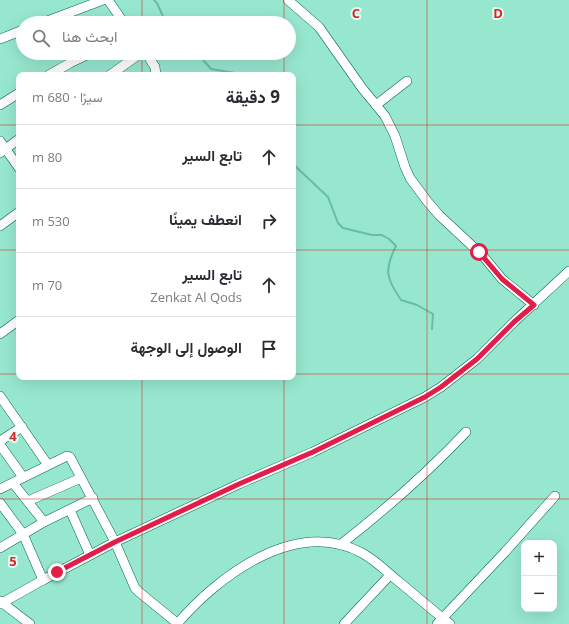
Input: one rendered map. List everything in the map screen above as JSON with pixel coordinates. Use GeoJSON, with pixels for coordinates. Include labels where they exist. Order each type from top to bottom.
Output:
{"type":"FeatureCollection","features":[{"type":"Feature","properties":{"kind":"street"},"geometry":{"type":"LineString","coordinates":[[61,16],[103,0]]}},
{"type":"Feature","properties":{"kind":"street"},"geometry":{"type":"LineString","coordinates":[[108,0],[119,16]]}},
{"type":"Feature","properties":{"kind":"street"},"geometry":{"type":"LineString","coordinates":[[288,0],[319,27],[352,74],[385,116],[391,126],[405,167],[427,201],[483,256],[502,279],[534,305]]}},
{"type":"Feature","properties":{"kind":"street"},"geometry":{"type":"LineString","coordinates":[[0,39],[16,33]]}},
{"type":"Feature","properties":{"kind":"street"},"geometry":{"type":"LineString","coordinates":[[54,72],[76,60]]}},
{"type":"Feature","properties":{"kind":"street"},"geometry":{"type":"LineString","coordinates":[[114,72],[131,60]]}},
{"type":"Feature","properties":{"kind":"street"},"geometry":{"type":"LineString","coordinates":[[150,60],[155,72]]}},
{"type":"Feature","properties":{"kind":"street"},"geometry":{"type":"LineString","coordinates":[[376,106],[407,81]]}},
{"type":"Feature","properties":{"kind":"street"},"geometry":{"type":"LineString","coordinates":[[0,105],[16,95]]}},
{"type":"Feature","properties":{"kind":"street"},"geometry":{"type":"LineString","coordinates":[[16,141],[2,148],[16,164]]}},
{"type":"Feature","properties":{"kind":"street"},"geometry":{"type":"LineString","coordinates":[[0,226],[16,214]]}},
{"type":"Feature","properties":{"kind":"street"},"geometry":{"type":"LineString","coordinates":[[30,624],[1,603],[115,542],[239,484],[313,452],[425,397],[441,387],[477,359],[514,322],[569,272]]}},
{"type":"Feature","properties":{"kind":"street"},"geometry":{"type":"LineString","coordinates":[[0,334],[16,322]]}},
{"type":"Feature","properties":{"kind":"street"},"geometry":{"type":"LineString","coordinates":[[0,396],[48,465]]}},
{"type":"Feature","properties":{"kind":"street"},"geometry":{"type":"LineString","coordinates":[[0,413],[8,407]]}},
{"type":"Feature","properties":{"kind":"street"},"geometry":{"type":"LineString","coordinates":[[0,441],[22,427]]}},
{"type":"Feature","properties":{"kind":"street"},"geometry":{"type":"LineString","coordinates":[[340,545],[398,498],[443,456],[466,432]]}},
{"type":"Feature","properties":{"kind":"street"},"geometry":{"type":"LineString","coordinates":[[2,451],[22,478]]}},
{"type":"Feature","properties":{"kind":"street"},"geometry":{"type":"LineString","coordinates":[[0,489],[67,456],[70,457],[115,542],[135,588],[177,623],[211,590],[229,575],[249,562],[277,550],[307,543],[329,543],[351,548],[370,558],[390,574],[440,621],[450,624]]}},
{"type":"Feature","properties":{"kind":"street"},"geometry":{"type":"LineString","coordinates":[[28,501],[81,478]]}},
{"type":"Feature","properties":{"kind":"street"},"geometry":{"type":"LineString","coordinates":[[13,483],[44,522]]}},
{"type":"Feature","properties":{"kind":"street"},"geometry":{"type":"LineString","coordinates":[[440,621],[505,552],[554,496]]}},
{"type":"Feature","properties":{"kind":"street"},"geometry":{"type":"LineString","coordinates":[[0,548],[44,522],[93,498]]}},
{"type":"Feature","properties":{"kind":"street"},"geometry":{"type":"LineString","coordinates":[[0,503],[23,534],[43,580]]}},
{"type":"Feature","properties":{"kind":"street"},"geometry":{"type":"LineString","coordinates":[[70,510],[90,555]]}},
{"type":"Feature","properties":{"kind":"street"},"geometry":{"type":"LineString","coordinates":[[344,624],[390,574]]}},
{"type":"Feature","properties":{"kind":"waterway"},"geometry":{"type":"LineString","coordinates":[[154,0],[163,16]]}},
{"type":"Feature","properties":{"kind":"waterway"},"geometry":{"type":"LineString","coordinates":[[203,60],[211,69],[229,72]]}},
{"type":"Feature","properties":{"kind":"waterway"},"geometry":{"type":"LineString","coordinates":[[296,167],[328,197],[338,223],[343,228],[372,235],[382,235],[396,246],[388,268],[388,274],[392,286],[401,300],[417,305],[433,314],[432,329]]}},
{"type":"Feature","properties":{"kind":"route"},"geometry":{"type":"LineString","coordinates":[[57,572],[115,542],[355,432],[425,397],[441,387],[477,359],[506,329],[534,305],[497,275],[479,252]]}}]}
